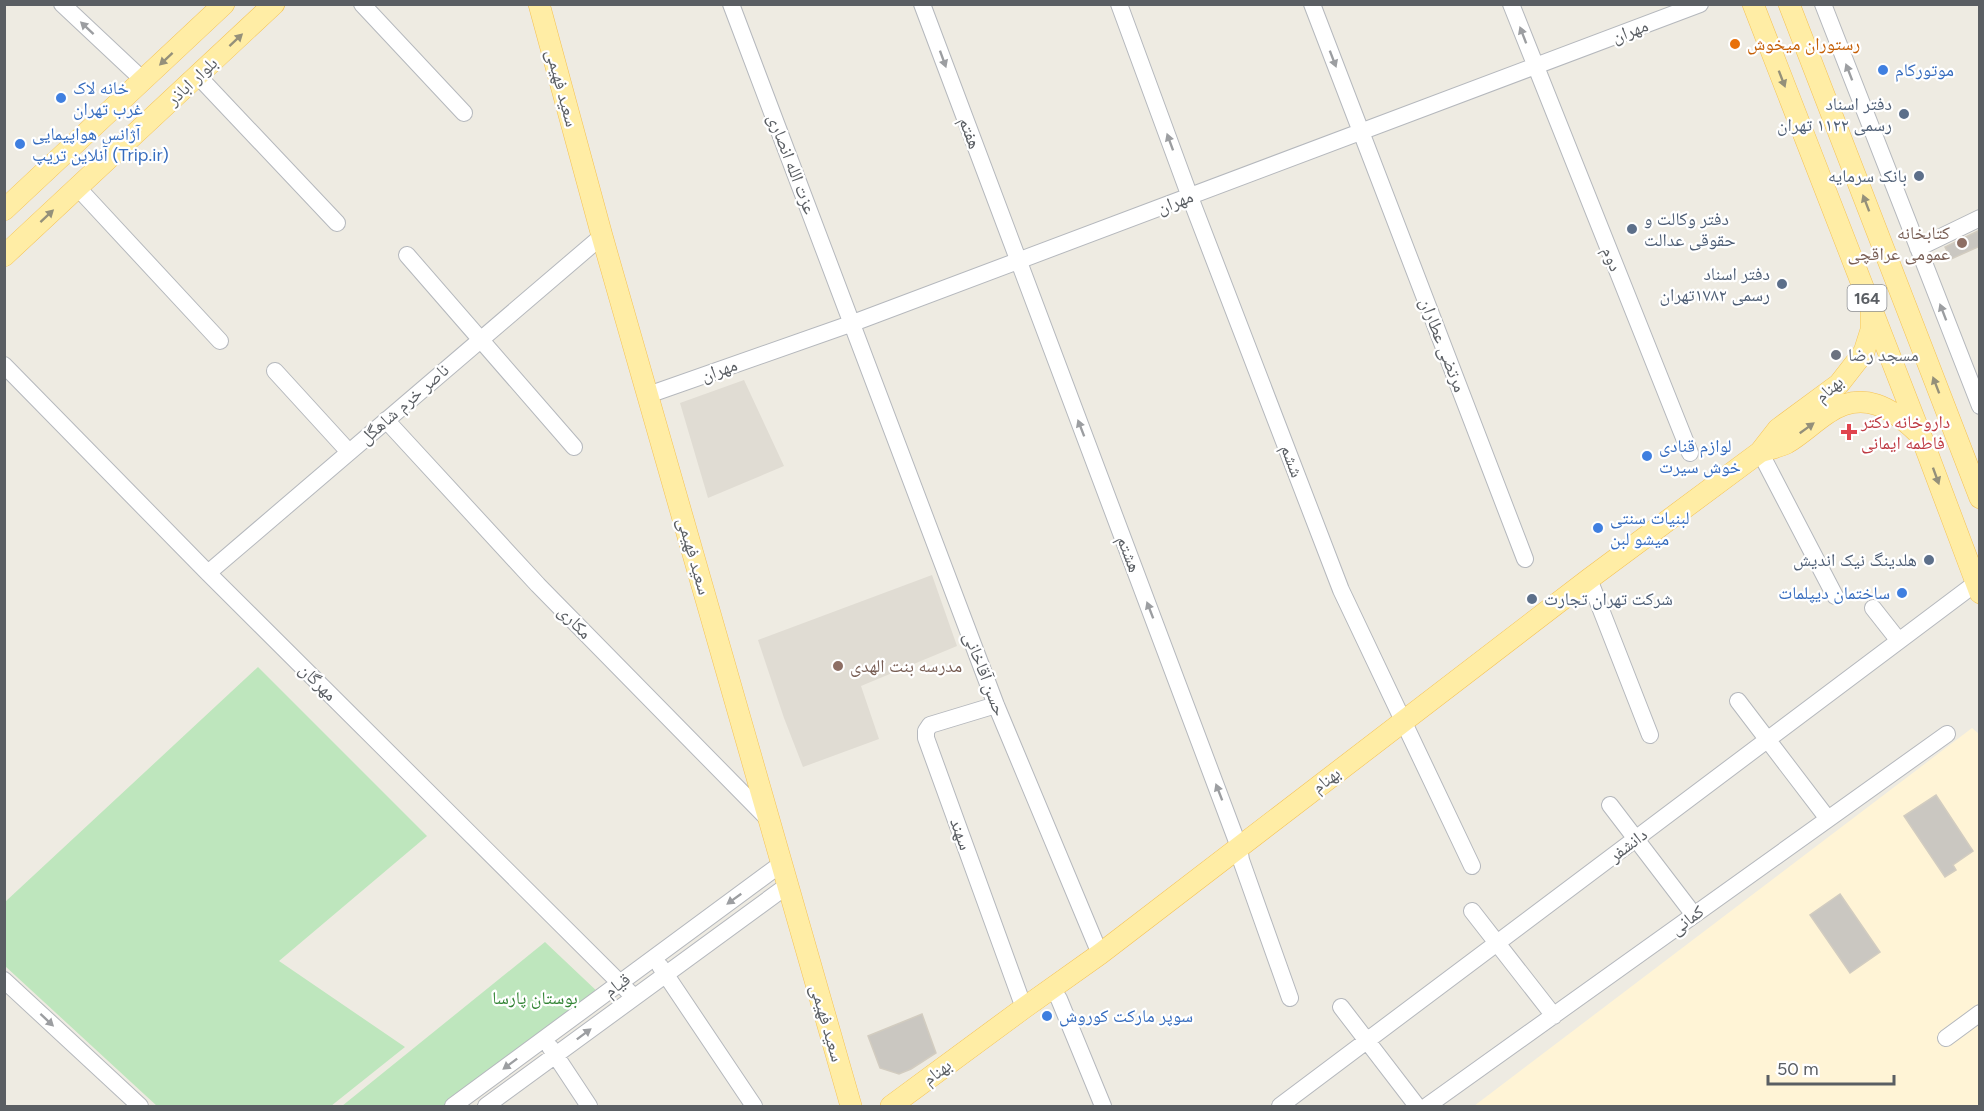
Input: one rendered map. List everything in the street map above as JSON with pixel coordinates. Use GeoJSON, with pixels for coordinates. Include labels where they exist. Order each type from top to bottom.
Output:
{"type":"FeatureCollection","features":[{"type":"Feature","properties":{"kind":"main road","name":"بلوار اباذر"},"geometry":{"type":"LineString","coordinates":[[4,210],[224,4]]}},
{"type":"Feature","properties":{"kind":"main road","name":"بلوار اباذر"},"geometry":{"type":"LineString","coordinates":[[4,256],[274,4]]}},
{"type":"Feature","properties":{"kind":"main road","name":"سعید فهیمی"},"geometry":{"type":"LineString","coordinates":[[539,4],[602,236],[851,1107]]}},
{"type":"Feature","properties":{"kind":"main road","name":"164"},"geometry":{"type":"LineString","coordinates":[[1753,4],[1978,588]]}},
{"type":"Feature","properties":{"kind":"main road","name":"164"},"geometry":{"type":"LineString","coordinates":[[1789,4],[1980,498]]}},
{"type":"Feature","properties":{"kind":"main road","name":"بهنام"},"geometry":{"type":"LineString","coordinates":[[891,1107],[1024,1008],[1240,854],[1404,720],[1588,579],[1760,452],[1778,429],[1839,384],[1864,352],[1871,330],[1871,310]]}},
{"type":"Feature","properties":{"kind":"main road"},"geometry":{"type":"LineString","coordinates":[[1839,384],[1851,381],[1857,386],[1858,393],[1852,402]]}},
{"type":"Feature","properties":{"kind":"main road","name":"بهنام"},"geometry":{"type":"LineString","coordinates":[[1760,452],[1786,443],[1831,411],[1852,402],[1884,407],[1904,420],[1921,436]]}},
{"type":"Feature","properties":{"kind":"street"},"geometry":{"type":"LineString","coordinates":[[62,4],[143,80]]}},
{"type":"Feature","properties":{"kind":"street"},"geometry":{"type":"LineString","coordinates":[[362,4],[464,113]]}},
{"type":"Feature","properties":{"kind":"street","name":"عزت الله انصاری"},"geometry":{"type":"LineString","coordinates":[[731,4],[853,323]]}},
{"type":"Feature","properties":{"kind":"street","name":"هفتم"},"geometry":{"type":"LineString","coordinates":[[922,4],[1018,261]]}},
{"type":"Feature","properties":{"kind":"street","name":"ششم"},"geometry":{"type":"LineString","coordinates":[[1119,4],[1190,197],[1341,590],[1472,866]]}},
{"type":"Feature","properties":{"kind":"street","name":"مرتضی عطاران"},"geometry":{"type":"LineString","coordinates":[[1312,4],[1525,559]]}},
{"type":"Feature","properties":{"kind":"street","name":"دوم"},"geometry":{"type":"LineString","coordinates":[[1511,4],[1690,453]]}},
{"type":"Feature","properties":{"kind":"street","name":"مهران"},"geometry":{"type":"LineString","coordinates":[[648,395],[853,323],[1700,4]]}},
{"type":"Feature","properties":{"kind":"street"},"geometry":{"type":"LineString","coordinates":[[1823,4],[1980,406]]}},
{"type":"Feature","properties":{"kind":"street"},"geometry":{"type":"LineString","coordinates":[[198,76],[337,223]]}},
{"type":"Feature","properties":{"kind":"street"},"geometry":{"type":"LineString","coordinates":[[78,188],[220,341]]}},
{"type":"Feature","properties":{"kind":"street"},"geometry":{"type":"LineString","coordinates":[[1918,248],[1980,218]]}},
{"type":"Feature","properties":{"kind":"street","name":"ناصر خرم شاهگل"},"geometry":{"type":"LineString","coordinates":[[208,573],[602,236]]}},
{"type":"Feature","properties":{"kind":"street"},"geometry":{"type":"LineString","coordinates":[[407,255],[574,447]]}},
{"type":"Feature","properties":{"kind":"street","name":"هشتم"},"geometry":{"type":"LineString","coordinates":[[1018,261],[1240,854],[1290,998]]}},
{"type":"Feature","properties":{"kind":"street","name":"حسن آقاخانی"},"geometry":{"type":"LineString","coordinates":[[853,323],[996,705],[1100,954]]}},
{"type":"Feature","properties":{"kind":"street","name":"مهرگان"},"geometry":{"type":"LineString","coordinates":[[4,364],[208,573],[634,997]]}},
{"type":"Feature","properties":{"kind":"street"},"geometry":{"type":"LineString","coordinates":[[275,371],[349,452]]}},
{"type":"Feature","properties":{"kind":"street","name":"مکاری"},"geometry":{"type":"LineString","coordinates":[[386,420],[538,585],[768,819]]}},
{"type":"Feature","properties":{"kind":"street"},"geometry":{"type":"LineString","coordinates":[[1760,452],[1835,596]]}},
{"type":"Feature","properties":{"kind":"street"},"geometry":{"type":"LineString","coordinates":[[1588,579],[1650,735]]}},
{"type":"Feature","properties":{"kind":"street","name":"دانشفر"},"geometry":{"type":"LineString","coordinates":[[1280,1107],[1899,641],[1978,588]]}},
{"type":"Feature","properties":{"kind":"street"},"geometry":{"type":"LineString","coordinates":[[1873,608],[1899,641]]}},
{"type":"Feature","properties":{"kind":"street"},"geometry":{"type":"LineString","coordinates":[[1738,701],[1828,819]]}},
{"type":"Feature","properties":{"kind":"street","name":"سهند"},"geometry":{"type":"LineString","coordinates":[[996,705],[930,725],[926,731],[926,738],[1024,1008]]}},
{"type":"Feature","properties":{"kind":"street","name":"کمانی"},"geometry":{"type":"LineString","coordinates":[[1427,1107],[1947,734]]}},
{"type":"Feature","properties":{"kind":"street"},"geometry":{"type":"LineString","coordinates":[[1610,805],[1694,915]]}},
{"type":"Feature","properties":{"kind":"street","name":"قیام"},"geometry":{"type":"LineString","coordinates":[[453,1107],[781,864]]}},
{"type":"Feature","properties":{"kind":"street","name":"قیام"},"geometry":{"type":"LineString","coordinates":[[486,1107],[788,885]]}},
{"type":"Feature","properties":{"kind":"street"},"geometry":{"type":"LineString","coordinates":[[1472,911],[1554,1016]]}},
{"type":"Feature","properties":{"kind":"street"},"geometry":{"type":"LineString","coordinates":[[654,958],[754,1107]]}},
{"type":"Feature","properties":{"kind":"street"},"geometry":{"type":"LineString","coordinates":[[4,980],[140,1107]]}},
{"type":"Feature","properties":{"kind":"street"},"geometry":{"type":"LineString","coordinates":[[1052,988],[1059,999],[1103,1107]]}},
{"type":"Feature","properties":{"kind":"street"},"geometry":{"type":"LineString","coordinates":[[1341,1006],[1417,1107]]}},
{"type":"Feature","properties":{"kind":"street"},"geometry":{"type":"LineString","coordinates":[[1946,1038],[1980,1013]]}},
{"type":"Feature","properties":{"kind":"street"},"geometry":{"type":"LineString","coordinates":[[544,1039],[589,1107]]}},
{"type":"Feature","properties":{"kind":"shaded area"},"geometry":{"type":"Polygon","coordinates":[[[744,380],[784,466],[708,498],[680,403],[744,380]]]}},
{"type":"Feature","properties":{"kind":"shaded area","name":"مدرسه بنت الهدی"},"geometry":{"type":"Polygon","coordinates":[[[932,575],[957,646],[861,686],[879,739],[803,767],[758,640],[932,575]]]}},
{"type":"Feature","properties":{"kind":"shaded area"},"geometry":{"type":"Polygon","coordinates":[[[1972,728],[1979,734],[1979,1106],[1474,1106],[1972,728]]]}},
{"type":"Feature","properties":{"kind":"green space"},"geometry":{"type":"Polygon","coordinates":[[[258,667],[427,836],[279,961],[405,1047],[331,1106],[157,1106],[5,966],[5,902],[258,667]]]}},
{"type":"Feature","properties":{"kind":"green space","name":"بوستان پارسا"},"geometry":{"type":"Polygon","coordinates":[[[545,942],[601,995],[450,1106],[342,1106],[545,942]]]}},
{"type":"Feature","properties":{"kind":"building","name":"کتابخانه عمومی عراقچی"},"geometry":{"type":"Polygon","coordinates":[[[1980,230],[1980,246],[1951,259],[1945,247],[1980,230]]]}},
{"type":"Feature","properties":{"kind":"building"},"geometry":{"type":"Polygon","coordinates":[[[1936,795],[1973,851],[1953,865],[1956,870],[1945,877],[1904,816],[1936,795]]]}},
{"type":"Feature","properties":{"kind":"building"},"geometry":{"type":"Polygon","coordinates":[[[1840,894],[1880,952],[1850,973],[1810,915],[1840,894]]]}},
{"type":"Feature","properties":{"kind":"building"},"geometry":{"type":"Polygon","coordinates":[[[922,1014],[936,1053],[899,1074],[880,1068],[868,1036],[922,1014]]]}},
{"type":"Feature","properties":{"kind":"place","name":"رستوران میخوش"},"geometry":{"type":"Point","coordinates":[1735,44]}},
{"type":"Feature","properties":{"kind":"place","name":"موتورکام"},"geometry":{"type":"Point","coordinates":[1883,70]}},
{"type":"Feature","properties":{"kind":"place","name":"خانه لاک غرب تهران"},"geometry":{"type":"Point","coordinates":[61,98]}},
{"type":"Feature","properties":{"kind":"place","name":"دفتر اسناد رسمی ۱۱۲۲ تهران"},"geometry":{"type":"Point","coordinates":[1904,114]}},
{"type":"Feature","properties":{"kind":"place","name":"آژانس هواپیمایی آنلاین تریپ (Trip.ir)"},"geometry":{"type":"Point","coordinates":[20,144]}},
{"type":"Feature","properties":{"kind":"place","name":"بانک سرمایه"},"geometry":{"type":"Point","coordinates":[1919,176]}},
{"type":"Feature","properties":{"kind":"place","name":"دفتر وکالت و حقوقی عدالت"},"geometry":{"type":"Point","coordinates":[1632,229]}},
{"type":"Feature","properties":{"kind":"place","name":"کتابخانه عمومی عراقچی"},"geometry":{"type":"Point","coordinates":[1962,243]}},
{"type":"Feature","properties":{"kind":"place","name":"دفتر اسناد رسمی ۱۷۸۲تهران"},"geometry":{"type":"Point","coordinates":[1782,284]}},
{"type":"Feature","properties":{"kind":"place","name":"مسجد رضا"},"geometry":{"type":"Point","coordinates":[1836,355]}},
{"type":"Feature","properties":{"kind":"place","name":"داروخانه دکتر فاطمه ایمانی"},"geometry":{"type":"Point","coordinates":[1849,432]}},
{"type":"Feature","properties":{"kind":"place","name":"لوازم قنادی خوش سیرت"},"geometry":{"type":"Point","coordinates":[1647,456]}},
{"type":"Feature","properties":{"kind":"place","name":"لبنیات سنتی میشو لبن"},"geometry":{"type":"Point","coordinates":[1598,528]}},
{"type":"Feature","properties":{"kind":"place","name":"هلدینگ نیک اندیش"},"geometry":{"type":"Point","coordinates":[1929,560]}},
{"type":"Feature","properties":{"kind":"place","name":"ساختمان دیپلمات"},"geometry":{"type":"Point","coordinates":[1902,593]}},
{"type":"Feature","properties":{"kind":"place","name":"شرکت تهران تجارت"},"geometry":{"type":"Point","coordinates":[1532,599]}},
{"type":"Feature","properties":{"kind":"place","name":"مدرسه بنت الهدی"},"geometry":{"type":"Point","coordinates":[838,666]}},
{"type":"Feature","properties":{"kind":"place","name":"سوپر ماركت كوروش"},"geometry":{"type":"Point","coordinates":[1047,1016]}}]}
